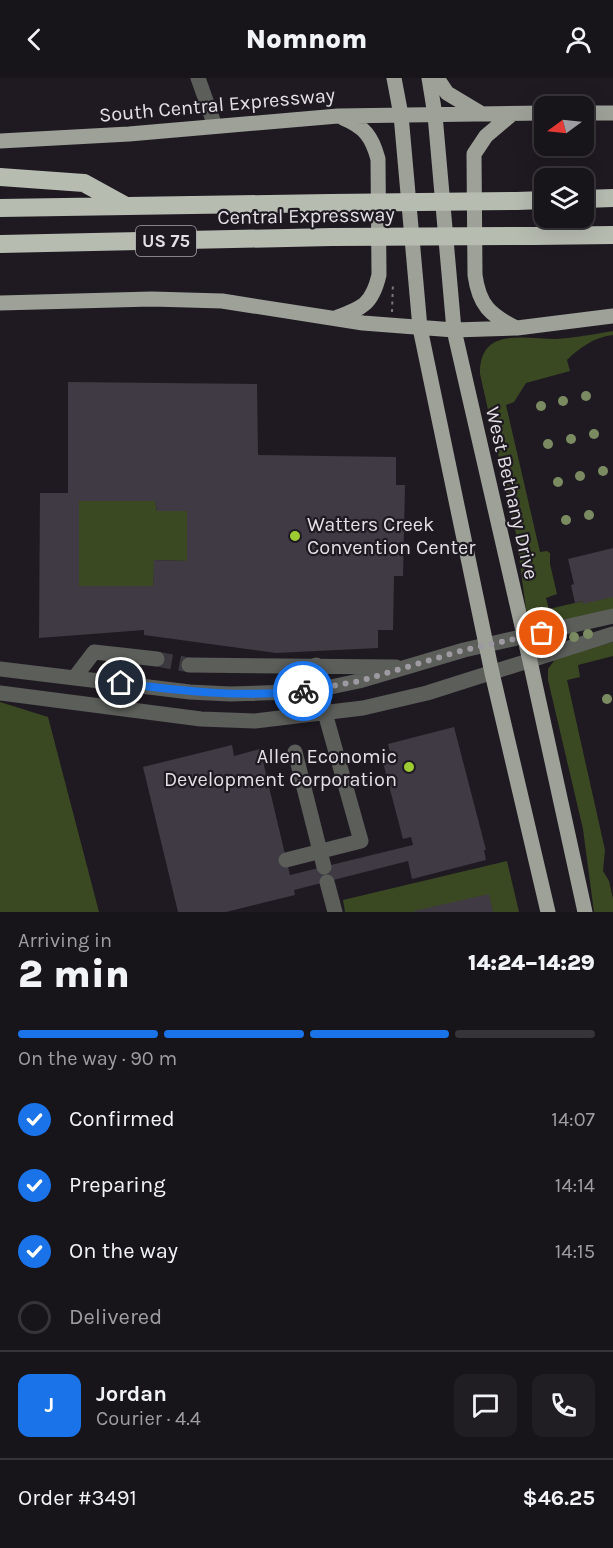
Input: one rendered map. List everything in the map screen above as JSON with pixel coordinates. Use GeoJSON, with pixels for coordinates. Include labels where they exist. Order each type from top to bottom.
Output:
{"type":"FeatureCollection","features":[{"type":"Feature","properties":{"kind":"highway"},"geometry":{"type":"LineString","coordinates":[[0,177],[84,183],[127,206]]}},
{"type":"Feature","properties":{"kind":"highway"},"geometry":{"type":"LineString","coordinates":[[594,199],[613,198]]}},
{"type":"Feature","properties":{"kind":"highway","name":"Central Expressway"},"geometry":{"type":"LineString","coordinates":[[0,208],[534,200]]}},
{"type":"Feature","properties":{"kind":"highway","name":"Central Expressway"},"geometry":{"type":"LineString","coordinates":[[0,244],[332,237],[613,235]]}},
{"type":"Feature","properties":{"kind":"main road"},"geometry":{"type":"LineString","coordinates":[[394,78],[401,115],[420,328],[488,645],[492,673],[548,912]]}},
{"type":"Feature","properties":{"kind":"main road","name":"West Bethany Drive"},"geometry":{"type":"LineString","coordinates":[[429,78],[435,115],[454,330],[585,912]]}},
{"type":"Feature","properties":{"kind":"main road"},"geometry":{"type":"LineString","coordinates":[[437,78],[447,93],[482,114]]}},
{"type":"Feature","properties":{"kind":"main road","name":"South Central Expressway"},"geometry":{"type":"LineString","coordinates":[[0,141],[86,137],[338,116],[534,113]]}},
{"type":"Feature","properties":{"kind":"main road"},"geometry":{"type":"LineString","coordinates":[[594,113],[613,113]]}},
{"type":"Feature","properties":{"kind":"main road"},"geometry":{"type":"LineString","coordinates":[[512,114],[486,136],[474,154],[475,275],[477,294],[486,307],[500,320],[517,328]]}},
{"type":"Feature","properties":{"kind":"main road"},"geometry":{"type":"LineString","coordinates":[[332,319],[358,310],[368,303],[375,291],[379,275],[378,159],[374,146],[358,124],[338,116]]}},
{"type":"Feature","properties":{"kind":"main road"},"geometry":{"type":"LineString","coordinates":[[0,303],[152,299],[211,300],[332,319],[454,330],[517,328],[613,316]]}},
{"type":"Feature","properties":{"kind":"street"},"geometry":{"type":"LineString","coordinates":[[198,78],[215,126]]}},
{"type":"Feature","properties":{"kind":"street"},"geometry":{"type":"LineString","coordinates":[[0,669],[190,692],[230,694],[321,689],[360,681],[464,650],[613,616]]}},
{"type":"Feature","properties":{"kind":"street"},"geometry":{"type":"LineString","coordinates":[[0,693],[230,721],[255,721],[363,708],[427,693],[613,634]]}},
{"type":"Feature","properties":{"kind":"street"},"geometry":{"type":"LineString","coordinates":[[75,677],[94,652],[157,659]]}},
{"type":"Feature","properties":{"kind":"street"},"geometry":{"type":"LineString","coordinates":[[189,665],[407,668]]}},
{"type":"Feature","properties":{"kind":"street"},"geometry":{"type":"LineString","coordinates":[[286,860],[362,842],[325,713],[316,665]]}},
{"type":"Feature","properties":{"kind":"street"},"geometry":{"type":"LineString","coordinates":[[295,752],[335,912]]}},
{"type":"Feature","properties":{"kind":"green space"},"geometry":{"type":"Polygon","coordinates":[[[613,331],[613,335],[594,340],[572,355],[567,360],[570,371],[526,383],[514,402],[506,405],[540,552],[550,553],[550,564],[557,594],[546,598],[549,609],[613,594],[613,610],[539,625],[530,619],[526,609],[516,534],[480,374],[482,359],[487,348],[506,338],[556,339],[613,331]]]}},
{"type":"Feature","properties":{"kind":"green space"},"geometry":{"type":"Polygon","coordinates":[[[79,501],[155,501],[157,511],[187,511],[187,561],[155,560],[153,586],[79,586],[79,501]]]}},
{"type":"Feature","properties":{"kind":"green space"},"geometry":{"type":"Polygon","coordinates":[[[613,642],[613,656],[578,665],[580,677],[567,680],[605,850],[603,871],[609,881],[613,899],[613,912],[594,912],[583,829],[548,680],[548,669],[556,658],[613,642]]]}},
{"type":"Feature","properties":{"kind":"green space"},"geometry":{"type":"Polygon","coordinates":[[[0,702],[48,717],[99,912],[0,912],[0,702]]]}},
{"type":"Feature","properties":{"kind":"green space"},"geometry":{"type":"Polygon","coordinates":[[[507,861],[519,912],[345,912],[343,900],[507,861]]]}},
{"type":"Feature","properties":{"kind":"building"},"geometry":{"type":"Polygon","coordinates":[[[68,382],[257,384],[258,455],[396,457],[396,485],[405,485],[403,576],[394,576],[393,630],[378,630],[378,648],[276,653],[144,635],[144,630],[39,638],[40,493],[68,493],[68,382]],[[79,501],[79,586],[153,586],[154,560],[187,561],[187,511],[157,511],[155,501],[79,501]]]}},
{"type":"Feature","properties":{"kind":"building"},"geometry":{"type":"Polygon","coordinates":[[[613,548],[613,597],[583,604],[583,601],[575,603],[571,585],[574,584],[568,559],[613,548]]]}},
{"type":"Feature","properties":{"kind":"building"},"geometry":{"type":"Polygon","coordinates":[[[454,727],[486,850],[484,850],[486,860],[412,879],[408,861],[294,890],[295,895],[226,912],[178,912],[143,767],[232,745],[234,756],[260,749],[290,875],[413,845],[411,837],[403,839],[381,755],[390,752],[388,744],[454,727]]]}},
{"type":"Feature","properties":{"kind":"building"},"geometry":{"type":"Polygon","coordinates":[[[489,894],[493,912],[414,912],[414,911],[489,894]]]}},
{"type":"Feature","properties":{"kind":"tunnel"},"geometry":{"type":"LineString","coordinates":[[157,659],[189,665]]}},
{"type":"Feature","properties":{"kind":"way so far"},"geometry":{"type":"LineString","coordinates":[[303,691],[360,681],[464,650],[542,633]]}},
{"type":"Feature","properties":{"kind":"place","name":"Watters Creek Convention Center"},"geometry":{"type":"Point","coordinates":[295,536]}},
{"type":"Feature","properties":{"kind":"place","name":"Allen Economic Development Corporation"},"geometry":{"type":"Point","coordinates":[409,767]}},
{"type":"Feature","properties":{"kind":"route"},"geometry":{"type":"LineString","coordinates":[[121,683],[190,692],[230,694],[303,691]]}}]}
